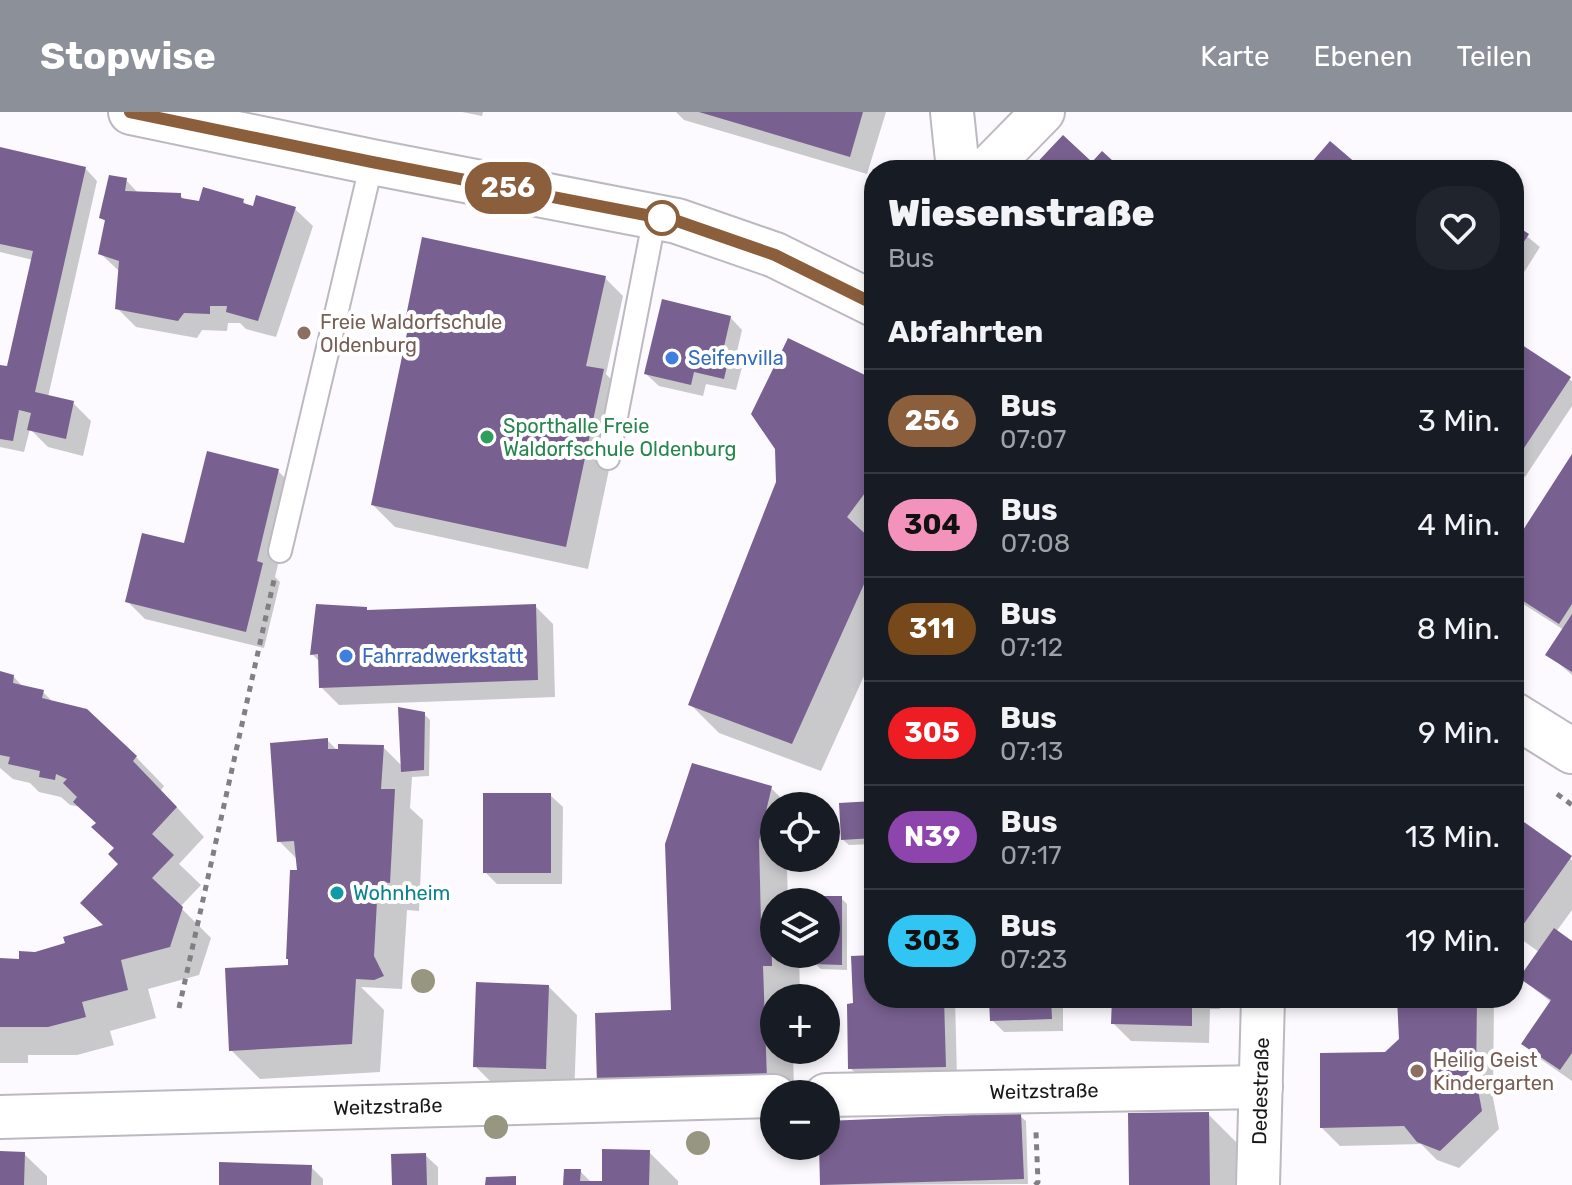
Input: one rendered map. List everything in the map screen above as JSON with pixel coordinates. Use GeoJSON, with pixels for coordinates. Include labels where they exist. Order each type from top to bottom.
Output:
{"type":"FeatureCollection","features":[{"type":"Feature","properties":{"kind":"main road"},"geometry":{"type":"LineString","coordinates":[[131,112],[677,221],[775,255],[864,299]]}},
{"type":"Feature","properties":{"kind":"main road"},"geometry":{"type":"LineString","coordinates":[[1524,721],[1572,751]]}},
{"type":"Feature","properties":{"kind":"street"},"geometry":{"type":"LineString","coordinates":[[952,112],[957,160]]}},
{"type":"Feature","properties":{"kind":"street"},"geometry":{"type":"LineString","coordinates":[[996,160],[1043,112]]}},
{"type":"Feature","properties":{"kind":"street","name":"Dedestraße"},"geometry":{"type":"LineString","coordinates":[[1258,1185],[1263,1008]]}},
{"type":"Feature","properties":{"kind":"street","name":"Weitzstraße"},"geometry":{"type":"LineString","coordinates":[[840,1095],[1261,1087]]}},
{"type":"Feature","properties":{"kind":"street","name":"Weitzstraße"},"geometry":{"type":"LineString","coordinates":[[0,1117],[760,1096]]}},
{"type":"Feature","properties":{"kind":"lane"},"geometry":{"type":"LineString","coordinates":[[280,551],[372,162]]}},
{"type":"Feature","properties":{"kind":"lane"},"geometry":{"type":"LineString","coordinates":[[608,458],[655,216]]}},
{"type":"Feature","properties":{"kind":"path"},"geometry":{"type":"LineString","coordinates":[[179,1008],[280,551]]}},
{"type":"Feature","properties":{"kind":"path"},"geometry":{"type":"LineString","coordinates":[[1035,1091],[1038,1182],[1035,1185]]}},
{"type":"Feature","properties":{"kind":"building"},"geometry":{"type":"Polygon","coordinates":[[[699,112],[863,112],[850,157],[699,112]]]}},
{"type":"Feature","properties":{"kind":"building"},"geometry":{"type":"Polygon","coordinates":[[[1063,135],[1090,160],[1039,160],[1063,135]]]}},
{"type":"Feature","properties":{"kind":"building"},"geometry":{"type":"Polygon","coordinates":[[[1330,141],[1352,160],[1314,160],[1330,141]]]}},
{"type":"Feature","properties":{"kind":"building"},"geometry":{"type":"Polygon","coordinates":[[[0,147],[86,167],[35,392],[74,401],[66,439],[27,430],[31,413],[19,410],[13,441],[0,439],[0,365],[7,366],[33,251],[0,244],[0,147]]]}},
{"type":"Feature","properties":{"kind":"building"},"geometry":{"type":"Polygon","coordinates":[[[1102,151],[1112,160],[1094,160],[1102,151]]]}},
{"type":"Feature","properties":{"kind":"building"},"geometry":{"type":"Polygon","coordinates":[[[109,175],[127,178],[125,191],[181,193],[181,198],[199,201],[203,187],[244,199],[243,203],[253,206],[256,195],[296,207],[258,321],[226,312],[227,306],[210,306],[210,314],[184,313],[178,321],[115,309],[119,261],[98,254],[105,220],[99,218],[109,175]]]}},
{"type":"Feature","properties":{"kind":"building","name":"Sporthalle Freie Waldorfschule Oldenburg"},"geometry":{"type":"Polygon","coordinates":[[[422,237],[606,276],[586,366],[604,369],[566,547],[371,505],[408,328],[404,326],[422,237]]]}},
{"type":"Feature","properties":{"kind":"building"},"geometry":{"type":"Polygon","coordinates":[[[662,299],[731,316],[723,351],[730,353],[724,379],[694,372],[691,385],[644,374],[662,299]]]}},
{"type":"Feature","properties":{"kind":"building"},"geometry":{"type":"Polygon","coordinates":[[[788,338],[864,375],[864,494],[847,517],[864,533],[864,584],[792,744],[688,705],[776,482],[775,449],[751,414],[788,338]]]}},
{"type":"Feature","properties":{"kind":"building"},"geometry":{"type":"Polygon","coordinates":[[[1524,346],[1571,377],[1524,448],[1524,346]]]}},
{"type":"Feature","properties":{"kind":"building"},"geometry":{"type":"Polygon","coordinates":[[[207,451],[279,469],[257,561],[263,563],[246,632],[125,602],[142,533],[184,543],[207,451]]]}},
{"type":"Feature","properties":{"kind":"building"},"geometry":{"type":"Polygon","coordinates":[[[1572,454],[1572,604],[1559,624],[1524,601],[1524,528],[1572,454]]]}},
{"type":"Feature","properties":{"kind":"building"},"geometry":{"type":"Polygon","coordinates":[[[316,604],[367,607],[367,610],[536,604],[538,680],[319,688],[318,654],[310,655],[316,604]]]}},
{"type":"Feature","properties":{"kind":"building"},"geometry":{"type":"Polygon","coordinates":[[[1572,614],[1572,672],[1545,655],[1572,614]]]}},
{"type":"Feature","properties":{"kind":"building"},"geometry":{"type":"Polygon","coordinates":[[[0,671],[14,675],[13,683],[44,690],[42,698],[87,709],[137,756],[133,761],[177,807],[152,834],[174,855],[152,878],[183,907],[170,947],[121,960],[128,990],[82,1002],[86,1017],[48,1027],[0,1027],[0,958],[19,959],[19,951],[35,952],[65,943],[63,937],[103,925],[80,903],[118,864],[108,854],[114,848],[91,827],[96,823],[73,802],[77,797],[63,783],[67,779],[56,774],[55,780],[39,777],[40,771],[8,764],[10,757],[0,755],[0,671]]]}},
{"type":"Feature","properties":{"kind":"building"},"geometry":{"type":"Polygon","coordinates":[[[398,707],[425,712],[424,770],[401,772],[398,707]]]}},
{"type":"Feature","properties":{"kind":"building"},"geometry":{"type":"Polygon","coordinates":[[[328,738],[328,749],[338,749],[338,744],[384,745],[381,789],[395,789],[390,883],[378,882],[374,956],[384,976],[374,980],[356,979],[352,1044],[229,1051],[225,968],[288,965],[290,870],[297,870],[294,841],[277,842],[270,743],[328,738]]]}},
{"type":"Feature","properties":{"kind":"building"},"geometry":{"type":"Polygon","coordinates":[[[692,763],[772,786],[771,792],[760,792],[759,841],[760,968],[763,968],[764,984],[760,984],[760,1064],[766,1064],[767,1079],[597,1084],[595,1013],[671,1010],[665,844],[692,763]]]}},
{"type":"Feature","properties":{"kind":"building"},"geometry":{"type":"Polygon","coordinates":[[[483,793],[551,793],[551,873],[483,873],[483,793]]]}},
{"type":"Feature","properties":{"kind":"building"},"geometry":{"type":"Polygon","coordinates":[[[864,802],[864,839],[841,840],[840,803],[864,802]]]}},
{"type":"Feature","properties":{"kind":"building"},"geometry":{"type":"Polygon","coordinates":[[[1524,822],[1572,856],[1524,924],[1524,822]]]}},
{"type":"Feature","properties":{"kind":"building"},"geometry":{"type":"Polygon","coordinates":[[[840,896],[842,896],[840,965],[840,896]]]}},
{"type":"Feature","properties":{"kind":"building"},"geometry":{"type":"Polygon","coordinates":[[[1554,928],[1572,941],[1572,1053],[1560,1070],[1521,1044],[1551,1000],[1524,981],[1524,971],[1554,928]]]}},
{"type":"Feature","properties":{"kind":"building"},"geometry":{"type":"Polygon","coordinates":[[[864,955],[864,1008],[944,1008],[946,1067],[848,1069],[847,1004],[853,1003],[851,956],[864,955]]]}},
{"type":"Feature","properties":{"kind":"building"},"geometry":{"type":"Polygon","coordinates":[[[476,982],[549,985],[546,1069],[473,1067],[476,982]]]}},
{"type":"Feature","properties":{"kind":"building"},"geometry":{"type":"Polygon","coordinates":[[[989,1008],[1051,1008],[1052,1019],[990,1021],[989,1008]]]}},
{"type":"Feature","properties":{"kind":"building"},"geometry":{"type":"Polygon","coordinates":[[[1112,1008],[1192,1008],[1192,1026],[1111,1024],[1112,1008]]]}},
{"type":"Feature","properties":{"kind":"building"},"geometry":{"type":"Polygon","coordinates":[[[1397,1008],[1477,1008],[1476,1079],[1482,1111],[1440,1151],[1417,1142],[1404,1126],[1320,1128],[1320,1053],[1385,1052],[1399,1039],[1397,1008]]]}},
{"type":"Feature","properties":{"kind":"building"},"geometry":{"type":"Polygon","coordinates":[[[1209,1112],[1210,1185],[1129,1185],[1128,1113],[1209,1112]]]}},
{"type":"Feature","properties":{"kind":"building"},"geometry":{"type":"Polygon","coordinates":[[[1021,1113],[1024,1179],[820,1185],[819,1160],[840,1160],[840,1120],[1021,1113]]]}},
{"type":"Feature","properties":{"kind":"building"},"geometry":{"type":"Polygon","coordinates":[[[602,1149],[650,1150],[649,1185],[563,1185],[564,1169],[581,1169],[580,1181],[602,1181],[602,1149]]]}},
{"type":"Feature","properties":{"kind":"building"},"geometry":{"type":"Polygon","coordinates":[[[0,1151],[25,1152],[24,1185],[0,1185],[0,1151]]]}},
{"type":"Feature","properties":{"kind":"building"},"geometry":{"type":"Polygon","coordinates":[[[426,1153],[427,1185],[392,1185],[391,1154],[426,1153]]]}},
{"type":"Feature","properties":{"kind":"building"},"geometry":{"type":"Polygon","coordinates":[[[219,1162],[312,1165],[311,1185],[219,1185],[219,1162]]]}},
{"type":"Feature","properties":{"kind":"building"},"geometry":{"type":"Polygon","coordinates":[[[516,1176],[516,1185],[485,1185],[486,1177],[516,1176]]]}},
{"type":"Feature","properties":{"kind":"bus line","name":"256"},"geometry":{"type":"LineString","coordinates":[[130,112],[677,221],[775,255],[864,299]]}},
{"type":"Feature","properties":{"kind":"place","name":"Freie Waldorfschule Oldenburg"},"geometry":{"type":"Point","coordinates":[304,333]}},
{"type":"Feature","properties":{"kind":"place","name":"Seifenvilla"},"geometry":{"type":"Point","coordinates":[672,358]}},
{"type":"Feature","properties":{"kind":"place","name":"Sporthalle Freie Waldorfschule Oldenburg"},"geometry":{"type":"Point","coordinates":[487,437]}},
{"type":"Feature","properties":{"kind":"place","name":"Fahrradwerkstatt"},"geometry":{"type":"Point","coordinates":[346,656]}},
{"type":"Feature","properties":{"kind":"place","name":"Wohnheim"},"geometry":{"type":"Point","coordinates":[337,893]}},
{"type":"Feature","properties":{"kind":"place","name":"Heilig Geist Kindergarten"},"geometry":{"type":"Point","coordinates":[1417,1071]}}]}
